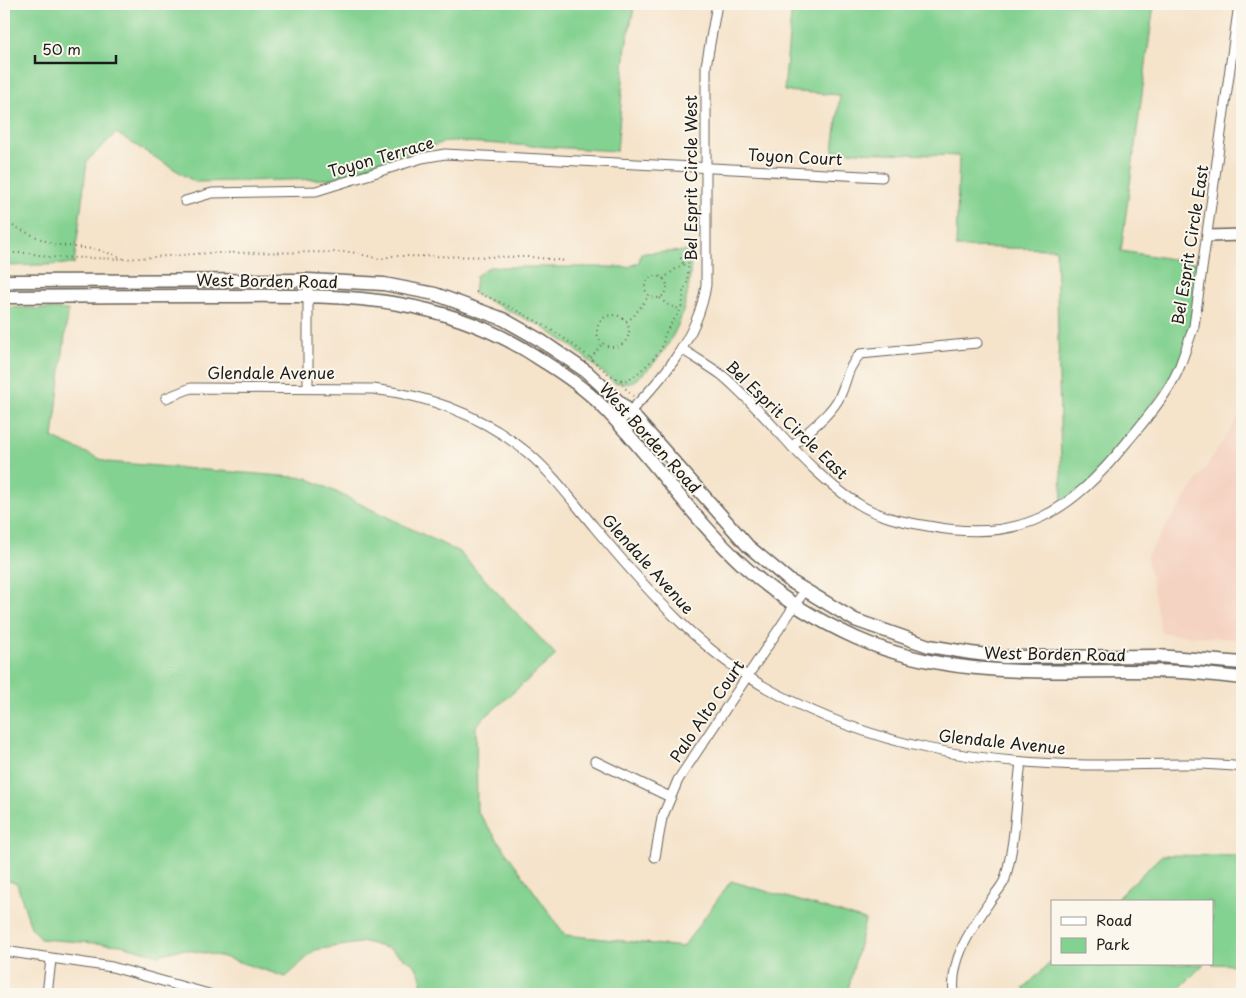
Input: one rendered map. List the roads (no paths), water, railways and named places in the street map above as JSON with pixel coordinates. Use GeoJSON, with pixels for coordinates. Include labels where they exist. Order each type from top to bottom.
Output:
{"type":"FeatureCollection","features":[{"type":"Feature","properties":{"kind":"main road","name":"West Borden Road"},"geometry":{"type":"LineString","coordinates":[[4,282],[354,281],[402,286],[472,306],[503,319],[587,372],[630,412],[748,546],[766,563],[805,590],[855,620],[929,646],[970,653],[1022,657],[1158,656],[1242,663]]}},
{"type":"Feature","properties":{"kind":"main road","name":"West Borden Road"},"geometry":{"type":"LineString","coordinates":[[4,297],[308,296],[378,299],[453,315],[493,331],[531,352],[576,383],[618,423],[745,567],[795,605],[857,638],[925,660],[1001,672],[1182,672],[1242,678]]}},
{"type":"Feature","properties":{"kind":"street","name":"Bel Esprit Circle West"},"geometry":{"type":"LineString","coordinates":[[618,423],[630,412],[682,349],[703,307],[706,285],[706,66],[717,4]]}},
{"type":"Feature","properties":{"kind":"street","name":"Bel Esprit Circle East"},"geometry":{"type":"LineString","coordinates":[[682,349],[722,376],[835,488],[859,505],[896,520],[960,532],[996,531],[1031,522],[1062,507],[1099,477],[1155,408],[1178,370],[1194,326],[1239,4]]}},
{"type":"Feature","properties":{"kind":"street","name":"Toyon Terrace"},"geometry":{"type":"LineString","coordinates":[[185,201],[212,193],[316,192],[422,158],[446,154],[706,167]]}},
{"type":"Feature","properties":{"kind":"street","name":"Toyon Court"},"geometry":{"type":"LineString","coordinates":[[706,167],[882,177]]}},
{"type":"Feature","properties":{"kind":"street"},"geometry":{"type":"LineString","coordinates":[[1208,236],[1242,235]]}},
{"type":"Feature","properties":{"kind":"street"},"geometry":{"type":"LineString","coordinates":[[308,280],[308,388]]}},
{"type":"Feature","properties":{"kind":"street"},"geometry":{"type":"LineString","coordinates":[[792,447],[823,417],[839,397],[849,367],[860,354],[977,343]]}},
{"type":"Feature","properties":{"kind":"street","name":"Glendale Avenue"},"geometry":{"type":"LineString","coordinates":[[166,398],[191,388],[373,389],[444,404],[475,418],[529,454],[552,477],[645,587],[675,618],[748,676],[823,717],[895,742],[963,756],[1020,762],[1242,767]]}},
{"type":"Feature","properties":{"kind":"street","name":"Palo Alto Court"},"geometry":{"type":"LineString","coordinates":[[656,857],[662,818],[678,780],[805,590]]}},
{"type":"Feature","properties":{"kind":"street"},"geometry":{"type":"LineString","coordinates":[[595,761],[670,797]]}},
{"type":"Feature","properties":{"kind":"street"},"geometry":{"type":"LineString","coordinates":[[954,994],[953,981],[958,958],[968,934],[1004,881],[1012,849],[1020,762]]}},
{"type":"Feature","properties":{"kind":"street"},"geometry":{"type":"LineString","coordinates":[[4,951],[51,960],[112,967],[208,994]]}},
{"type":"Feature","properties":{"kind":"street"},"geometry":{"type":"LineString","coordinates":[[47,994],[51,960]]}}]}
